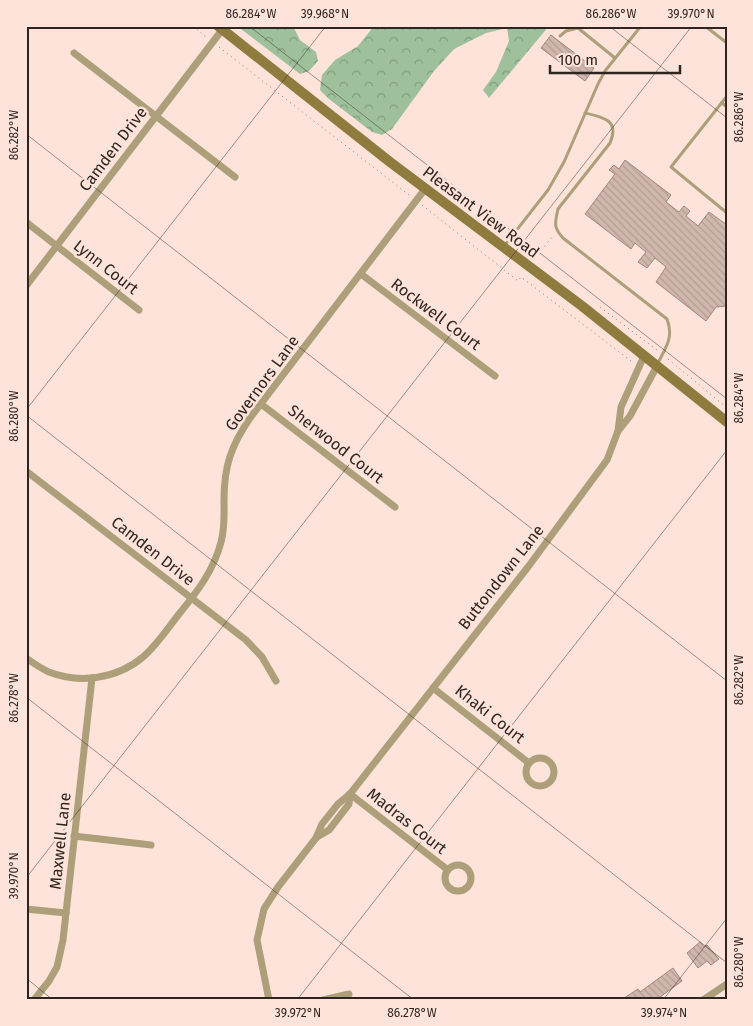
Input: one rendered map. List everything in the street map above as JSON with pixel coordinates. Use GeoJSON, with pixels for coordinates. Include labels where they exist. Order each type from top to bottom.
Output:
{"type":"FeatureCollection","features":[{"type":"Feature","properties":{"kind":"main road","name":"Pleasant View Road"},"geometry":{"type":"LineString","coordinates":[[220,28],[426,189],[582,306],[727,422]]}},
{"type":"Feature","properties":{"kind":"street","name":"Camden Drive"},"geometry":{"type":"LineString","coordinates":[[26,286],[156,116],[220,28]]}},
{"type":"Feature","properties":{"kind":"street"},"geometry":{"type":"LineString","coordinates":[[74,54],[235,177]]}},
{"type":"Feature","properties":{"kind":"street","name":"Governors Lane"},"geometry":{"type":"LineString","coordinates":[[26,658],[37,666],[58,675],[73,678],[92,678],[118,672],[141,659],[149,651],[192,598],[214,562],[222,541],[225,516],[225,472],[229,456],[238,436],[426,189]]}},
{"type":"Feature","properties":{"kind":"street","name":"Lynn Court"},"geometry":{"type":"LineString","coordinates":[[26,222],[139,310]]}},
{"type":"Feature","properties":{"kind":"street","name":"Rockwell Court"},"geometry":{"type":"LineString","coordinates":[[361,274],[494,376]]}},
{"type":"Feature","properties":{"kind":"street"},"geometry":{"type":"LineString","coordinates":[[618,432],[621,407],[644,356]]}},
{"type":"Feature","properties":{"kind":"street","name":"Buttondown Lane"},"geometry":{"type":"LineString","coordinates":[[269,1000],[256,940],[264,909],[278,887],[316,838],[322,824],[338,804],[350,794],[528,567],[607,460],[618,432],[630,416],[657,366]]}},
{"type":"Feature","properties":{"kind":"street","name":"Sherwood Court"},"geometry":{"type":"LineString","coordinates":[[261,404],[395,507]]}},
{"type":"Feature","properties":{"kind":"street","name":"Camden Drive"},"geometry":{"type":"LineString","coordinates":[[26,471],[246,640],[262,656],[276,681]]}},
{"type":"Feature","properties":{"kind":"street","name":"Maxwell Lane"},"geometry":{"type":"LineString","coordinates":[[34,1000],[57,967],[63,940],[92,678]]}},
{"type":"Feature","properties":{"kind":"street","name":"Khaki Court"},"geometry":{"type":"LineString","coordinates":[[433,688],[529,762]]}},
{"type":"Feature","properties":{"kind":"street","name":"Khaki Court"},"geometry":{"type":"LineString","coordinates":[[537,758],[550,762],[554,770],[552,779],[546,785],[537,786],[527,779],[526,770],[529,762],[537,758]]}},
{"type":"Feature","properties":{"kind":"street","name":"Madras Court"},"geometry":{"type":"LineString","coordinates":[[350,794],[448,870]]}},
{"type":"Feature","properties":{"kind":"street"},"geometry":{"type":"LineString","coordinates":[[74,836],[151,845]]}},
{"type":"Feature","properties":{"kind":"street"},"geometry":{"type":"LineString","coordinates":[[26,909],[66,913]]}},
{"type":"Feature","properties":{"kind":"street"},"geometry":{"type":"LineString","coordinates":[[703,1000],[727,984]]}},
{"type":"Feature","properties":{"kind":"street"},"geometry":{"type":"LineString","coordinates":[[323,1000],[348,994]]}},
{"type":"Feature","properties":{"kind":"lane"},"geometry":{"type":"LineString","coordinates":[[503,248],[548,190],[564,162],[605,71],[641,26]]}},
{"type":"Feature","properties":{"kind":"lane"},"geometry":{"type":"LineString","coordinates":[[705,26],[727,43]]}},
{"type":"Feature","properties":{"kind":"lane"},"geometry":{"type":"LineString","coordinates":[[560,36],[566,31],[578,28],[616,58]]}},
{"type":"Feature","properties":{"kind":"lane"},"geometry":{"type":"LineString","coordinates":[[727,96],[671,167],[727,213]]}},
{"type":"Feature","properties":{"kind":"lane"},"geometry":{"type":"LineString","coordinates":[[722,103],[727,107]]}},
{"type":"Feature","properties":{"kind":"lane"},"geometry":{"type":"LineString","coordinates":[[585,113],[602,117],[606,120],[614,129],[614,136],[558,209],[555,222],[557,232],[667,319],[671,329],[670,338],[657,366]]}},
{"type":"Feature","properties":{"kind":"path"},"geometry":{"type":"LineString","coordinates":[[535,258],[557,232]]}},
{"type":"Feature","properties":{"kind":"path"},"geometry":{"type":"LineString","coordinates":[[599,306],[663,355],[727,408]]}},
{"type":"Feature","properties":{"kind":"green space"},"geometry":{"type":"Polygon","coordinates":[[[237,26],[293,26],[300,40],[316,52],[318,61],[309,71],[300,74],[237,26]]]}},
{"type":"Feature","properties":{"kind":"green space"},"geometry":{"type":"Polygon","coordinates":[[[374,26],[549,26],[489,98],[483,90],[496,72],[509,41],[507,28],[486,33],[454,49],[434,71],[392,129],[382,135],[372,132],[320,90],[322,75],[335,60],[358,46],[374,26]]]}},
{"type":"Feature","properties":{"kind":"building"},"geometry":{"type":"Polygon","coordinates":[[[551,35],[594,68],[585,81],[541,48],[551,35]]]}},
{"type":"Feature","properties":{"kind":"building"},"geometry":{"type":"Polygon","coordinates":[[[625,160],[671,195],[666,202],[679,212],[684,206],[690,211],[686,216],[698,226],[709,212],[727,225],[727,306],[716,307],[706,321],[656,282],[666,267],[655,258],[647,268],[638,262],[646,252],[635,243],[631,249],[585,214],[615,174],[609,170],[614,165],[619,169],[625,160]]]}},
{"type":"Feature","properties":{"kind":"building"},"geometry":{"type":"Polygon","coordinates":[[[700,942],[704,947],[707,945],[719,959],[711,965],[707,961],[698,968],[687,953],[700,942]]]}},
{"type":"Feature","properties":{"kind":"building"},"geometry":{"type":"Polygon","coordinates":[[[673,968],[682,981],[656,1000],[621,1000],[638,989],[640,992],[673,968]]]}}]}
